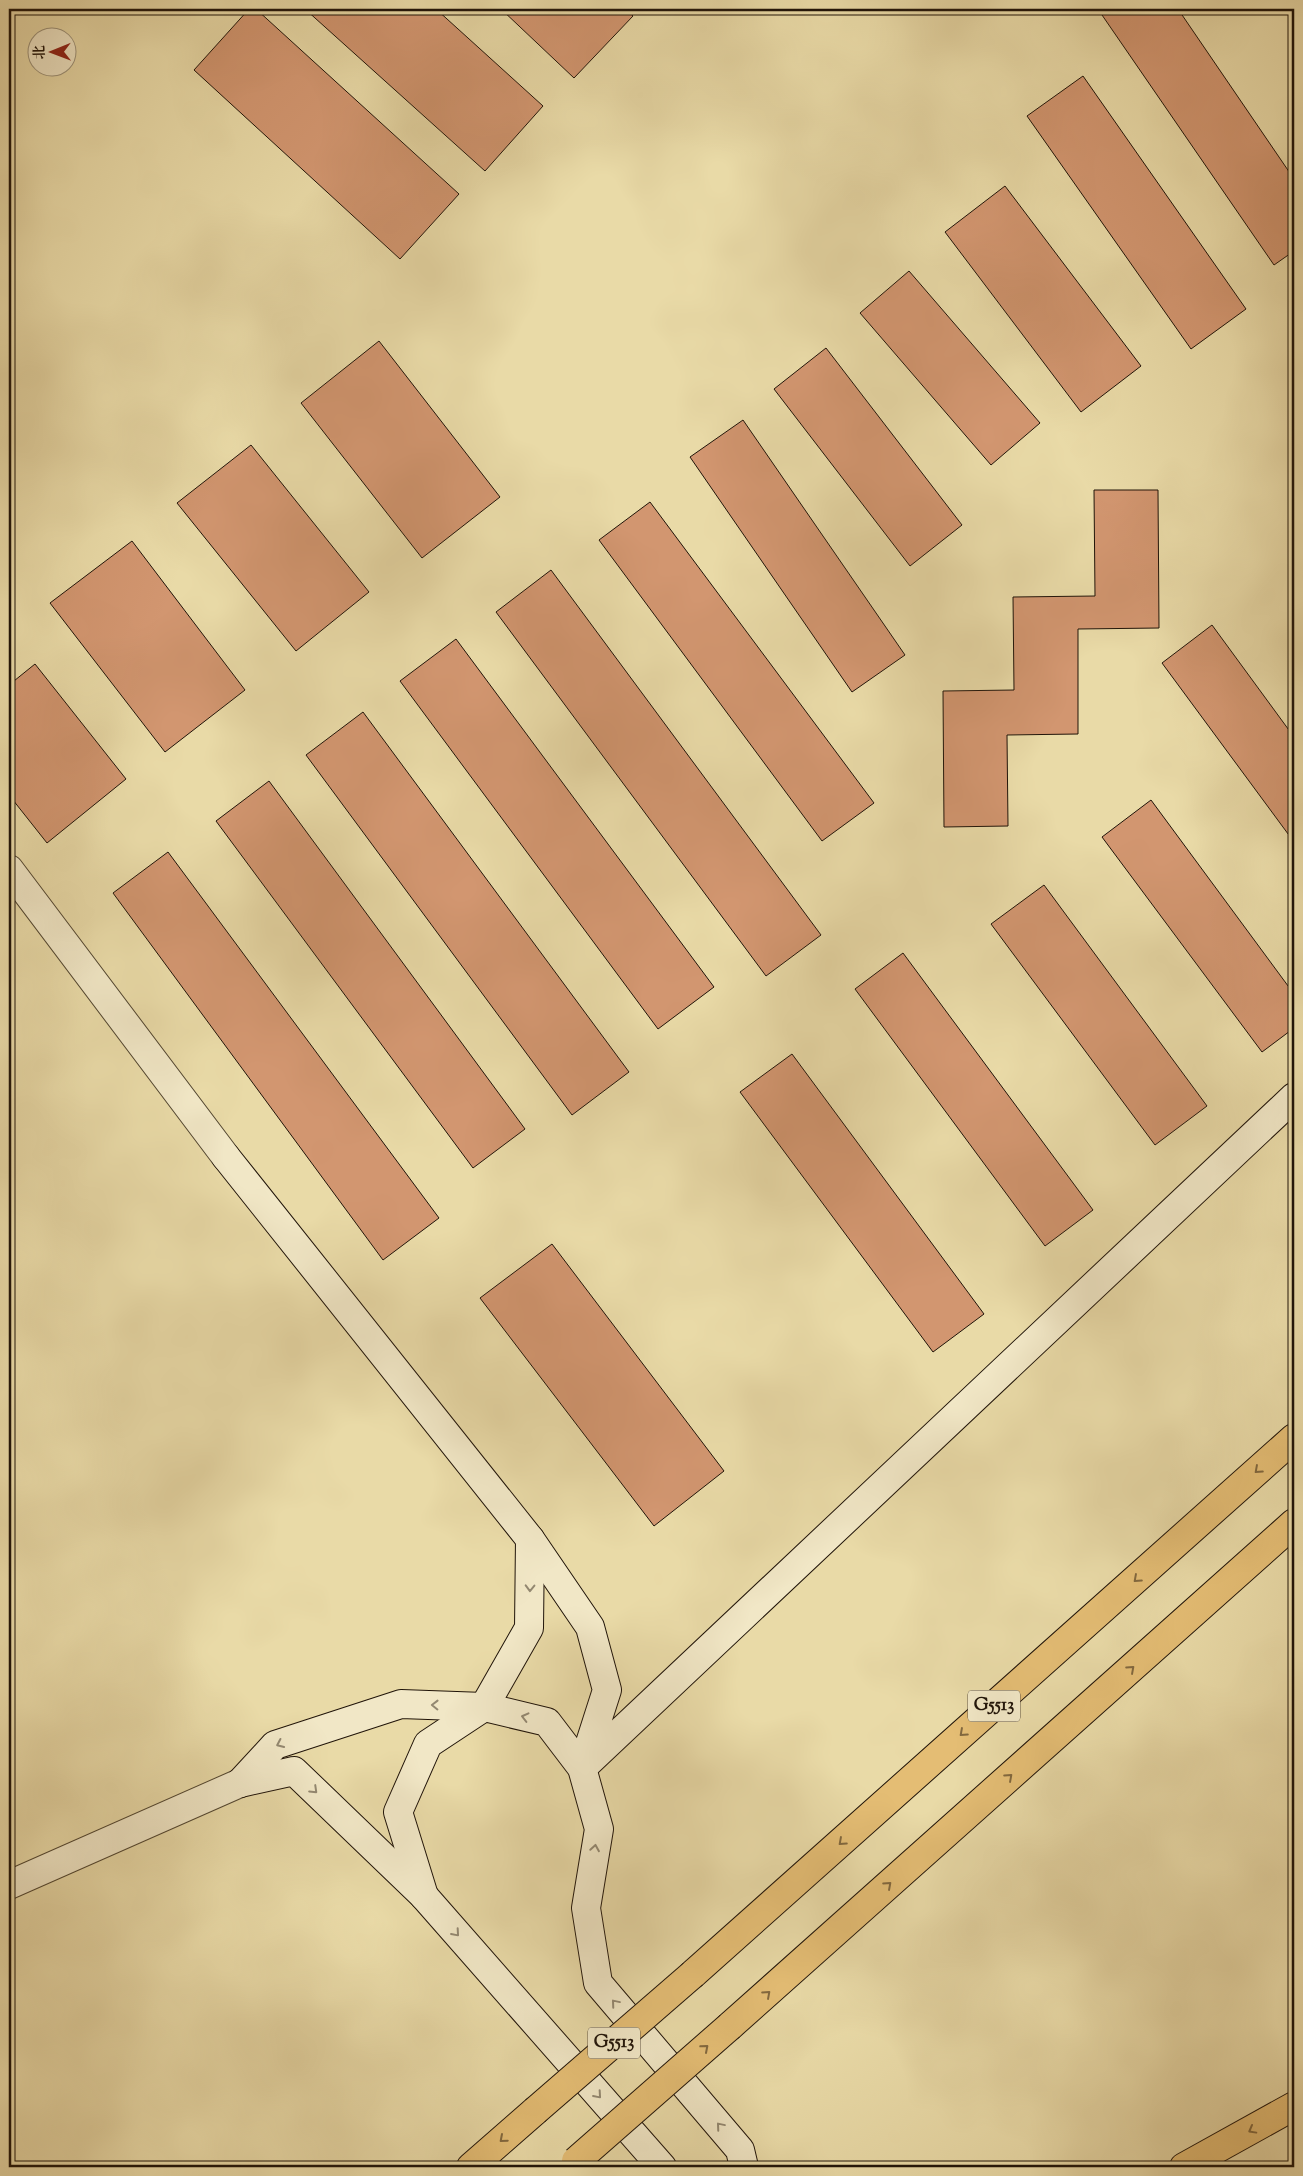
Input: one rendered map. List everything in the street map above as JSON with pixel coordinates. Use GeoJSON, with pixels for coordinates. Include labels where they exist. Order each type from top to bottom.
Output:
{"type":"FeatureCollection","features":[{"type":"Feature","properties":{"kind":"main road","name":"G5513"},"geometry":{"type":"LineString","coordinates":[[471,2167],[693,1974],[1294,1438]]}},
{"type":"Feature","properties":{"kind":"main road"},"geometry":{"type":"LineString","coordinates":[[573,2164],[1294,1523]]}},
{"type":"Feature","properties":{"kind":"main road"},"geometry":{"type":"LineString","coordinates":[[1184,2167],[1294,2106]]}},
{"type":"Feature","properties":{"kind":"street"},"geometry":{"type":"LineString","coordinates":[[9,869],[226,1158],[530,1539],[590,1627],[607,1690],[582,1768]]}},
{"type":"Feature","properties":{"kind":"street"},"geometry":{"type":"LineString","coordinates":[[582,1768],[1294,1097]]}},
{"type":"Feature","properties":{"kind":"street"},"geometry":{"type":"LineString","coordinates":[[424,1896],[398,1812],[428,1744],[484,1706],[529,1628],[530,1539]]}},
{"type":"Feature","properties":{"kind":"street"},"geometry":{"type":"LineString","coordinates":[[240,1783],[275,1745],[401,1704],[484,1706],[547,1722],[582,1768],[598,1829],[586,1908],[598,1983],[740,2150],[744,2167]]}},
{"type":"Feature","properties":{"kind":"street"},"geometry":{"type":"LineString","coordinates":[[9,1884],[240,1783],[294,1771],[424,1896],[662,2167]]}},
{"type":"Feature","properties":{"kind":"building"},"geometry":{"type":"Polygon","coordinates":[[[249,9],[256,9],[459,194],[400,259],[194,70],[249,9]]]}},
{"type":"Feature","properties":{"kind":"building"},"geometry":{"type":"Polygon","coordinates":[[[305,9],[436,9],[543,106],[485,171],[305,9]]]}},
{"type":"Feature","properties":{"kind":"building"},"geometry":{"type":"Polygon","coordinates":[[[501,9],[625,9],[633,16],[574,78],[501,9]]]}},
{"type":"Feature","properties":{"kind":"building"},"geometry":{"type":"Polygon","coordinates":[[[1111,9],[1178,9],[1294,179],[1294,251],[1274,265],[1102,15],[1111,9]]]}},
{"type":"Feature","properties":{"kind":"building"},"geometry":{"type":"Polygon","coordinates":[[[1083,76],[1246,309],[1191,349],[1027,116],[1083,76]]]}},
{"type":"Feature","properties":{"kind":"building"},"geometry":{"type":"Polygon","coordinates":[[[1005,186],[1141,366],[1081,412],[945,232],[1005,186]]]}},
{"type":"Feature","properties":{"kind":"building"},"geometry":{"type":"Polygon","coordinates":[[[909,271],[1040,423],[991,465],[860,313],[909,271]]]}},
{"type":"Feature","properties":{"kind":"building"},"geometry":{"type":"Polygon","coordinates":[[[379,341],[500,497],[422,558],[301,403],[379,341]]]}},
{"type":"Feature","properties":{"kind":"building"},"geometry":{"type":"Polygon","coordinates":[[[826,348],[962,525],[910,566],[774,389],[826,348]]]}},
{"type":"Feature","properties":{"kind":"building"},"geometry":{"type":"Polygon","coordinates":[[[743,420],[905,655],[852,692],[690,457],[743,420]]]}},
{"type":"Feature","properties":{"kind":"building"},"geometry":{"type":"Polygon","coordinates":[[[251,445],[369,592],[296,651],[177,503],[251,445]]]}},
{"type":"Feature","properties":{"kind":"building"},"geometry":{"type":"Polygon","coordinates":[[[1094,490],[1158,490],[1159,628],[1078,629],[1078,734],[1007,735],[1008,826],[944,827],[943,691],[1014,690],[1013,597],[1095,596],[1094,490]]]}},
{"type":"Feature","properties":{"kind":"building"},"geometry":{"type":"Polygon","coordinates":[[[650,502],[874,803],[822,841],[599,540],[650,502]]]}},
{"type":"Feature","properties":{"kind":"building"},"geometry":{"type":"Polygon","coordinates":[[[132,541],[245,690],[165,752],[50,603],[132,541]]]}},
{"type":"Feature","properties":{"kind":"building"},"geometry":{"type":"Polygon","coordinates":[[[551,570],[821,935],[766,976],[496,612],[551,570]]]}},
{"type":"Feature","properties":{"kind":"building"},"geometry":{"type":"Polygon","coordinates":[[[1212,625],[1294,737],[1294,842],[1162,663],[1212,625]]]}},
{"type":"Feature","properties":{"kind":"building"},"geometry":{"type":"Polygon","coordinates":[[[456,639],[714,987],[658,1029],[400,681],[456,639]]]}},
{"type":"Feature","properties":{"kind":"building"},"geometry":{"type":"Polygon","coordinates":[[[35,664],[126,779],[47,843],[9,795],[9,685],[35,664]]]}},
{"type":"Feature","properties":{"kind":"building"},"geometry":{"type":"Polygon","coordinates":[[[363,712],[629,1072],[572,1115],[306,755],[363,712]]]}},
{"type":"Feature","properties":{"kind":"building"},"geometry":{"type":"Polygon","coordinates":[[[269,781],[525,1129],[473,1168],[216,821],[269,781]]]}},
{"type":"Feature","properties":{"kind":"building"},"geometry":{"type":"Polygon","coordinates":[[[1151,800],[1294,994],[1294,1028],[1262,1052],[1102,837],[1151,800]]]}},
{"type":"Feature","properties":{"kind":"building"},"geometry":{"type":"Polygon","coordinates":[[[168,852],[439,1218],[383,1260],[113,893],[168,852]]]}},
{"type":"Feature","properties":{"kind":"building"},"geometry":{"type":"Polygon","coordinates":[[[1044,885],[1207,1106],[1155,1145],[991,924],[1044,885]]]}},
{"type":"Feature","properties":{"kind":"building"},"geometry":{"type":"Polygon","coordinates":[[[903,953],[1093,1210],[1045,1246],[855,989],[903,953]]]}},
{"type":"Feature","properties":{"kind":"building"},"geometry":{"type":"Polygon","coordinates":[[[792,1054],[984,1314],[933,1352],[740,1092],[792,1054]]]}},
{"type":"Feature","properties":{"kind":"building"},"geometry":{"type":"Polygon","coordinates":[[[552,1244],[724,1471],[654,1526],[480,1298],[552,1244]]]}}]}
